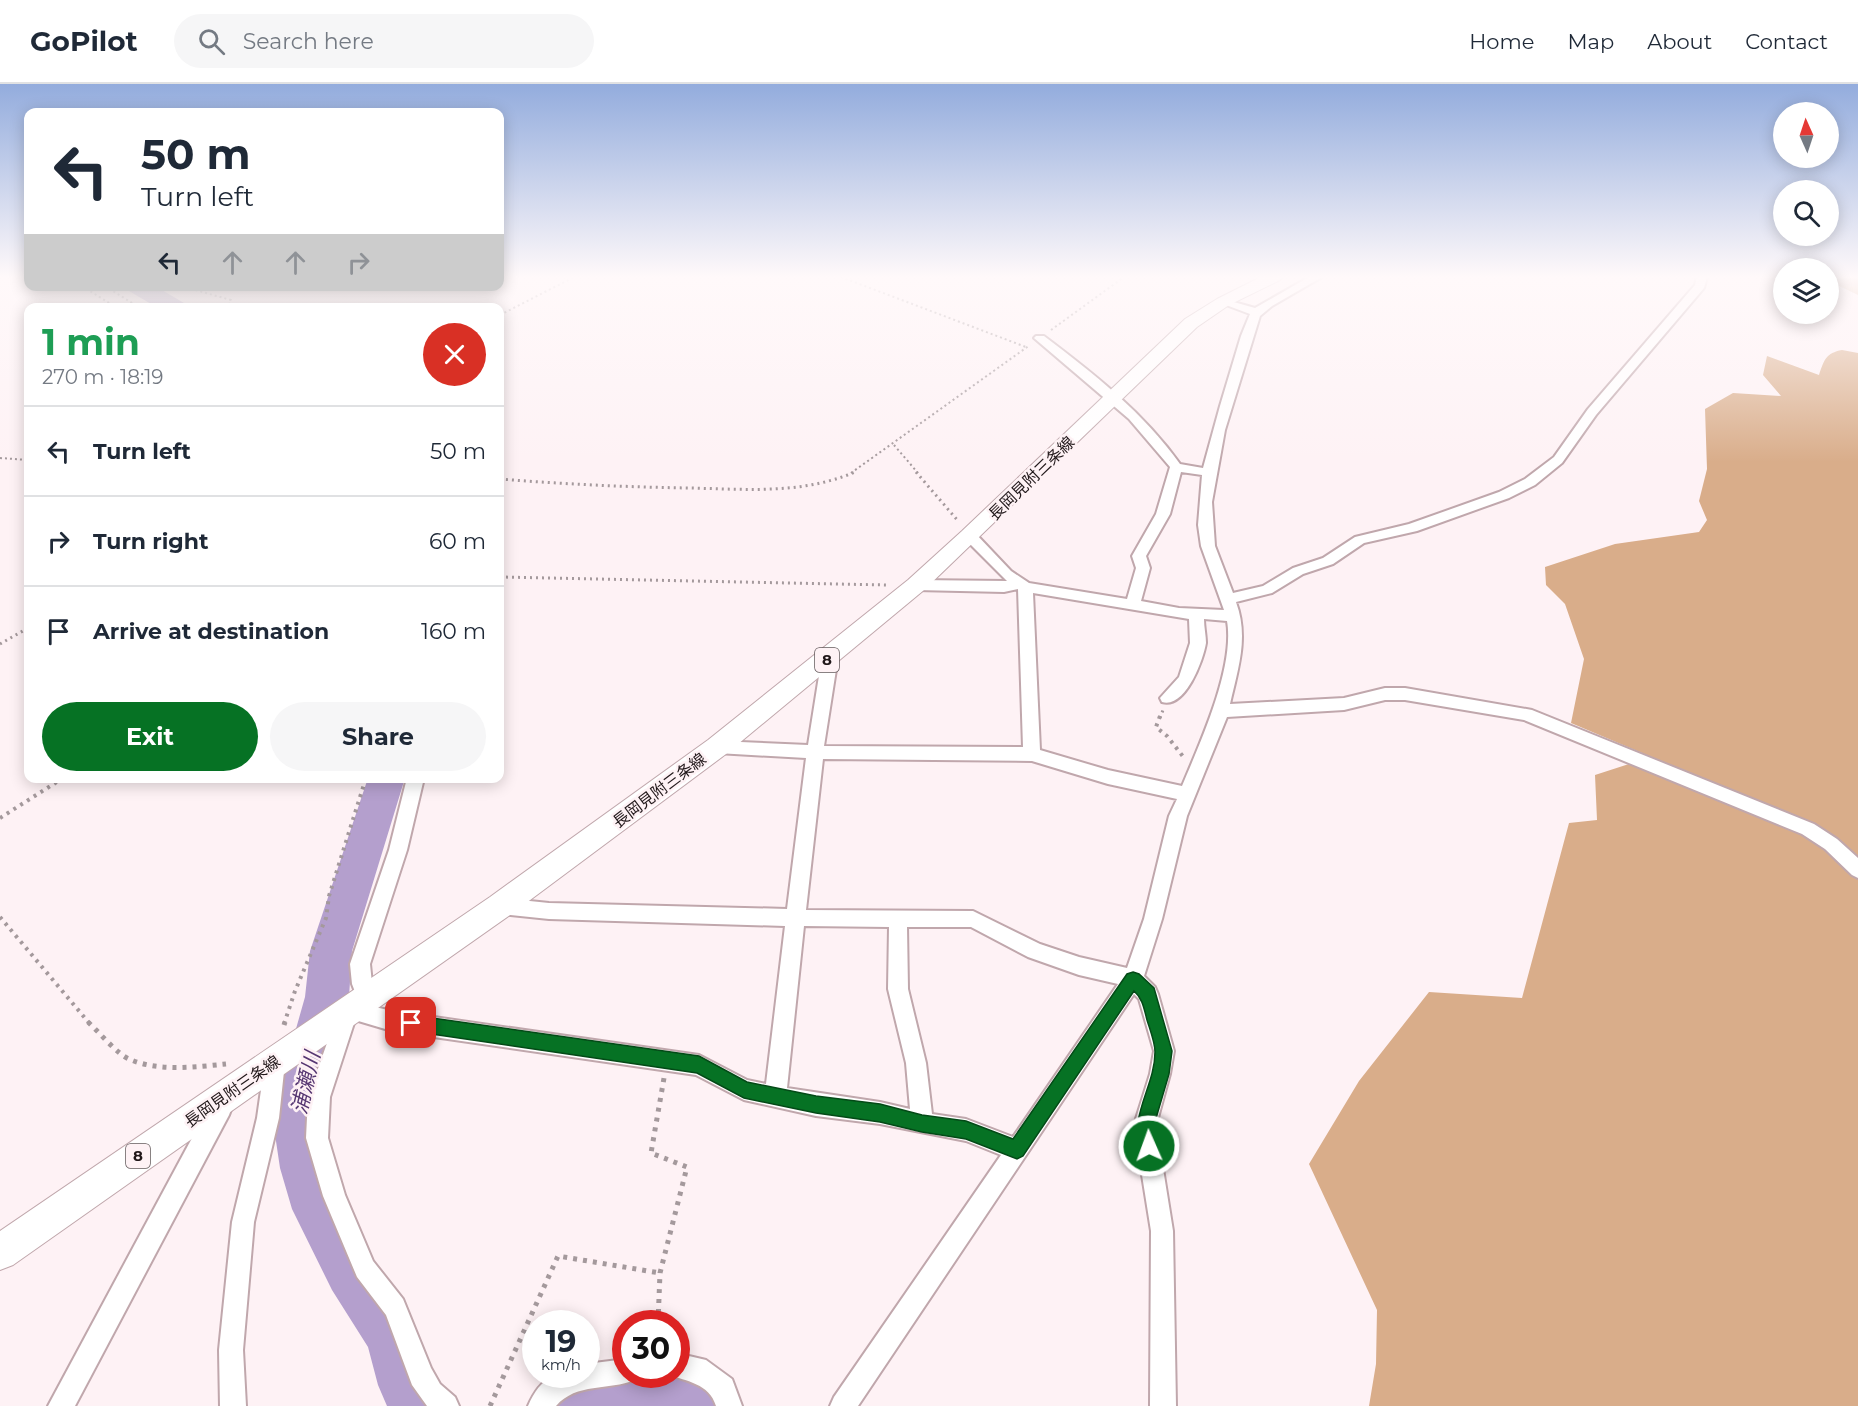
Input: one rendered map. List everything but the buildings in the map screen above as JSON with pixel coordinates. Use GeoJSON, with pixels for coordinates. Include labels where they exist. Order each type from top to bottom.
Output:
{"type":"FeatureCollection","features":[{"type":"Feature","properties":{"kind":"main road","name":"長岡見附三条線"},"geometry":{"type":"LineString","coordinates":[[0,1252],[500,906],[717,747],[916,585],[1175,339]]}},
{"type":"Feature","properties":{"kind":"street"},"geometry":{"type":"LineString","coordinates":[[1041,339],[1113,398],[1157,438],[1176,467],[1210,473]]}},
{"type":"Feature","properties":{"kind":"street"},"geometry":{"type":"LineString","coordinates":[[843,1406],[1133,979],[1153,919],[1178,816],[1221,711],[1236,641],[1231,608],[1207,545],[1205,511],[1210,473],[1232,386],[1248,339]]}},
{"type":"Feature","properties":{"kind":"street"},"geometry":{"type":"LineString","coordinates":[[916,585],[1022,586],[1132,606],[1196,614],[1231,608],[1298,571],[1328,561],[1360,540],[1412,528],[1504,495],[1530,482],[1558,459],[1592,412],[1655,339]]}},
{"type":"Feature","properties":{"kind":"street"},"geometry":{"type":"LineString","coordinates":[[1132,606],[1143,568],[1139,556],[1163,514],[1176,467]]}},
{"type":"Feature","properties":{"kind":"street"},"geometry":{"type":"LineString","coordinates":[[970,536],[989,558],[1022,586],[1032,754]]}},
{"type":"Feature","properties":{"kind":"street"},"geometry":{"type":"LineString","coordinates":[[1168,698],[1186,680],[1198,643],[1196,614]]}},
{"type":"Feature","properties":{"kind":"street"},"geometry":{"type":"LineString","coordinates":[[775,1097],[815,752],[830,657]]}},
{"type":"Feature","properties":{"kind":"street"},"geometry":{"type":"LineString","coordinates":[[1221,711],[1344,704],[1385,694],[1405,694],[1526,714],[1808,829],[1831,844],[1858,870]]}},
{"type":"Feature","properties":{"kind":"street"},"geometry":{"type":"LineString","coordinates":[[717,747],[815,752],[1032,754],[1108,777],[1187,794]]}},
{"type":"Feature","properties":{"kind":"street"},"geometry":{"type":"LineString","coordinates":[[415,783],[398,850],[360,964],[362,984],[358,1004],[319,1097],[317,1138],[334,1196],[365,1269],[395,1307],[421,1376],[431,1394],[446,1406]]}},
{"type":"Feature","properties":{"kind":"street"},"geometry":{"type":"LineString","coordinates":[[500,906],[549,911],[973,920],[1035,951],[1078,966],[1133,979],[1148,994],[1164,1051],[1160,1074],[1145,1125],[1162,1231],[1163,1406]]}},
{"type":"Feature","properties":{"kind":"street"},"geometry":{"type":"LineString","coordinates":[[898,918],[898,989],[916,1063],[922,1124]]}},
{"type":"Feature","properties":{"kind":"street"},"geometry":{"type":"LineString","coordinates":[[358,1004],[392,1021],[699,1065],[744,1090],[880,1113],[922,1124],[966,1130],[1017,1150]]}},
{"type":"Feature","properties":{"kind":"street"},"geometry":{"type":"LineString","coordinates":[[233,1406],[231,1350],[243,1222],[268,1118],[266,1068]]}},
{"type":"Feature","properties":{"kind":"street"},"geometry":{"type":"LineString","coordinates":[[61,1406],[227,1095]]}},
{"type":"Feature","properties":{"kind":"street"},"geometry":{"type":"LineString","coordinates":[[690,1368],[697,1369],[723,1388],[729,1406]]}},
{"type":"Feature","properties":{"kind":"street"},"geometry":{"type":"LineString","coordinates":[[541,1406],[553,1391],[568,1383],[590,1376],[612,1373]]}},
{"type":"Feature","properties":{"kind":"path"},"geometry":{"type":"LineString","coordinates":[[1004,339],[1026,347]]}},
{"type":"Feature","properties":{"kind":"path"},"geometry":{"type":"LineString","coordinates":[[504,479],[582,486],[800,488],[843,478],[894,445],[1039,339]]}},
{"type":"Feature","properties":{"kind":"path"},"geometry":{"type":"LineString","coordinates":[[894,445],[970,536]]}},
{"type":"Feature","properties":{"kind":"path"},"geometry":{"type":"LineString","coordinates":[[0,458],[24,460]]}},
{"type":"Feature","properties":{"kind":"path"},"geometry":{"type":"LineString","coordinates":[[504,577],[916,585]]}},
{"type":"Feature","properties":{"kind":"path"},"geometry":{"type":"LineString","coordinates":[[0,644],[24,630]]}},
{"type":"Feature","properties":{"kind":"path"},"geometry":{"type":"LineString","coordinates":[[1168,698],[1156,727],[1167,736],[1196,773]]}},
{"type":"Feature","properties":{"kind":"path"},"geometry":{"type":"LineString","coordinates":[[0,818],[55,783]]}},
{"type":"Feature","properties":{"kind":"path"},"geometry":{"type":"LineString","coordinates":[[0,917],[87,1021],[128,1059],[153,1065],[193,1067],[229,1064],[266,1068],[326,918],[329,896],[364,783]]}},
{"type":"Feature","properties":{"kind":"path"},"geometry":{"type":"LineString","coordinates":[[659,1310],[660,1273],[687,1167],[651,1153],[667,1060]]}},
{"type":"Feature","properties":{"kind":"path"},"geometry":{"type":"LineString","coordinates":[[490,1406],[558,1256],[660,1273]]}},
{"type":"Feature","properties":{"kind":"shaded area"},"geometry":{"type":"Polygon","coordinates":[[[1842,350],[1858,353],[1858,860],[1822,829],[1571,723],[1584,659],[1565,604],[1546,585],[1545,567],[1615,544],[1699,532],[1707,520],[1699,501],[1707,469],[1705,409],[1733,393],[1781,396],[1763,375],[1767,356],[1819,375],[1826,358],[1842,350]]]}},
{"type":"Feature","properties":{"kind":"shaded area"},"geometry":{"type":"Polygon","coordinates":[[[1632,763],[1812,837],[1858,875],[1858,1406],[1369,1406],[1376,1364],[1377,1310],[1309,1164],[1359,1081],[1429,992],[1522,998],[1569,823],[1597,820],[1595,775],[1632,763]]]}},
{"type":"Feature","properties":{"kind":"waterway","name":"浦瀬川"},"geometry":{"type":"LineString","coordinates":[[385,783],[331,951],[327,997],[300,1096],[296,1121],[304,1168],[317,1209],[350,1272],[392,1336],[405,1385],[415,1406]]}},
{"type":"Feature","properties":{"kind":"waterway","name":"浦瀬川"},"geometry":{"type":"LineString","coordinates":[[564,1406],[574,1399],[616,1386],[661,1382],[677,1382],[701,1388],[713,1406]]}},
{"type":"Feature","properties":{"kind":"route"},"geometry":{"type":"LineString","coordinates":[[411,1023],[699,1065],[744,1090],[816,1105],[880,1113],[922,1124],[966,1130],[1017,1150],[1133,979],[1148,994],[1164,1051],[1160,1074],[1145,1125],[1149,1146]]}}]}
